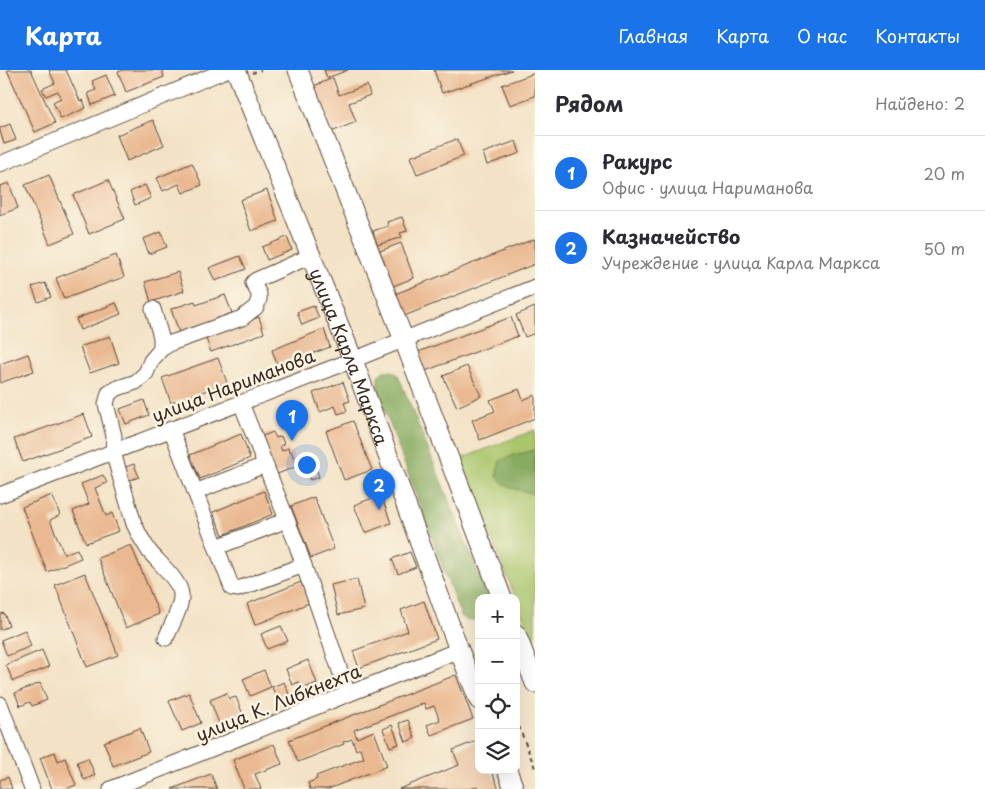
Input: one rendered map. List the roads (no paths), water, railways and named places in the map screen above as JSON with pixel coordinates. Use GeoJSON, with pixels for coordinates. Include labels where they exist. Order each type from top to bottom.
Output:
{"type":"FeatureCollection","features":[{"type":"Feature","properties":{"kind":"main road","name":"улица Карла Маркса"},"geometry":{"type":"LineString","coordinates":[[236,70],[353,360],[475,690]]}},
{"type":"Feature","properties":{"kind":"main road"},"geometry":{"type":"LineString","coordinates":[[298,70],[404,340],[500,594]]}},
{"type":"Feature","properties":{"kind":"main road"},"geometry":{"type":"LineString","coordinates":[[518,639],[535,683]]}},
{"type":"Feature","properties":{"kind":"main road"},"geometry":{"type":"LineString","coordinates":[[508,774],[514,789]]}},
{"type":"Feature","properties":{"kind":"street"},"geometry":{"type":"LineString","coordinates":[[0,164],[226,70]]}},
{"type":"Feature","properties":{"kind":"street"},"geometry":{"type":"LineString","coordinates":[[166,638],[180,601],[180,587],[153,556],[134,524],[113,452],[114,436],[106,404],[109,393],[136,382],[146,373],[151,361],[160,349],[171,343],[242,318],[256,307],[260,300],[260,294],[253,283],[256,280],[311,256]]}},
{"type":"Feature","properties":{"kind":"street","name":"улица Нариманова"},"geometry":{"type":"LineString","coordinates":[[0,495],[353,360],[535,287]]}},
{"type":"Feature","properties":{"kind":"street"},"geometry":{"type":"LineString","coordinates":[[153,310],[161,338],[160,349]]}},
{"type":"Feature","properties":{"kind":"street"},"geometry":{"type":"LineString","coordinates":[[241,403],[304,565],[348,694]]}},
{"type":"Feature","properties":{"kind":"street"},"geometry":{"type":"LineString","coordinates":[[171,429],[232,588],[238,589],[304,565]]}},
{"type":"Feature","properties":{"kind":"street"},"geometry":{"type":"LineString","coordinates":[[195,492],[265,465]]}},
{"type":"Feature","properties":{"kind":"street"},"geometry":{"type":"LineString","coordinates":[[217,547],[287,520]]}},
{"type":"Feature","properties":{"kind":"street","name":"улица К. Либкнехта"},"geometry":{"type":"LineString","coordinates":[[111,789],[459,650]]}},
{"type":"Feature","properties":{"kind":"street"},"geometry":{"type":"LineString","coordinates":[[0,704],[32,789]]}},
{"type":"Feature","properties":{"kind":"place","name":"Ракурс"},"geometry":{"type":"Point","coordinates":[292,441]}},
{"type":"Feature","properties":{"kind":"place","name":"Казначейство"},"geometry":{"type":"Point","coordinates":[379,510]}}]}
